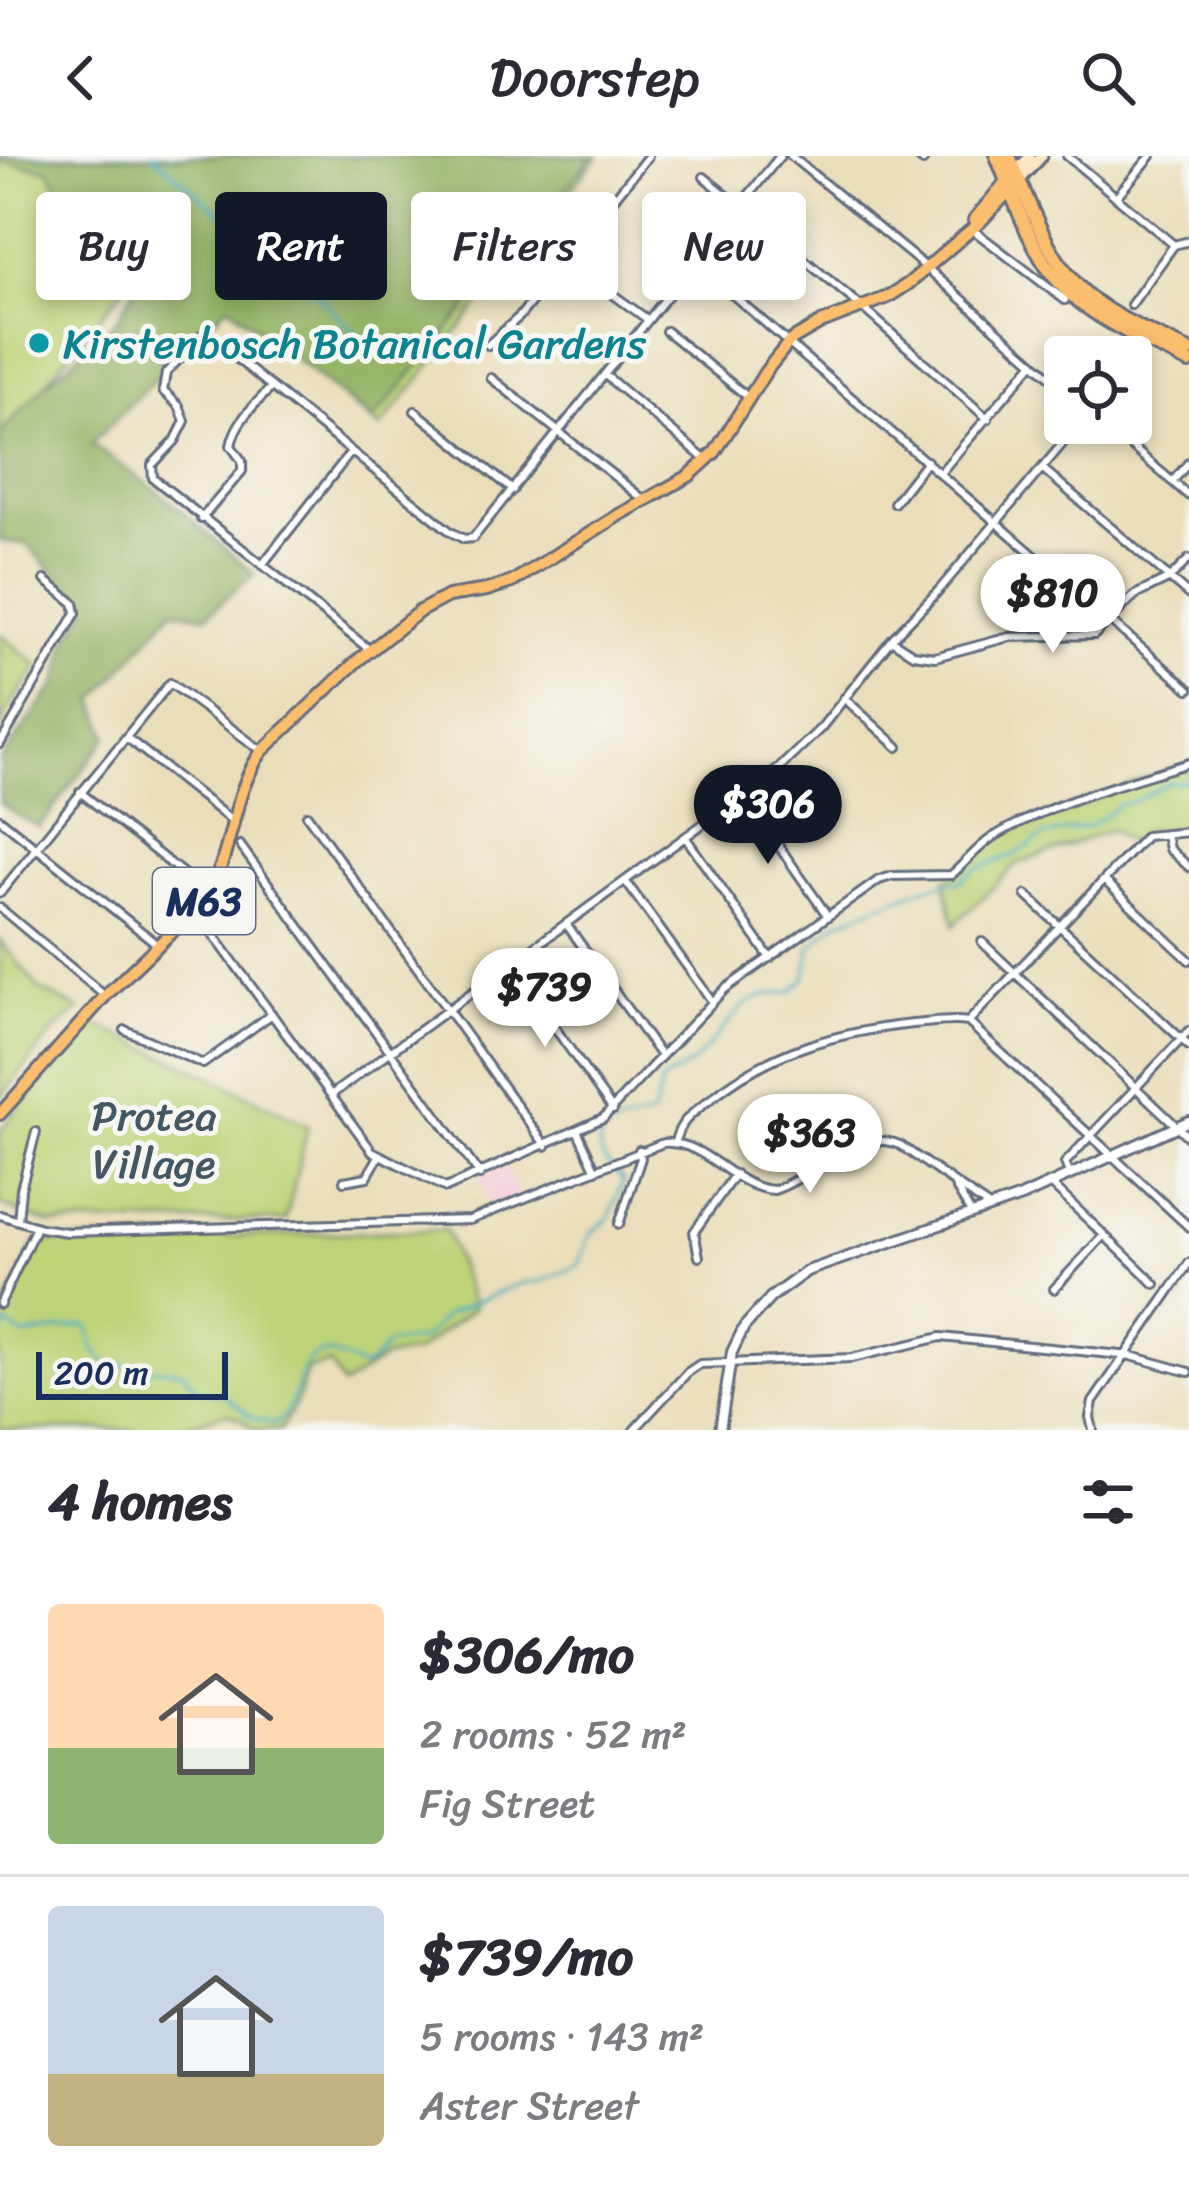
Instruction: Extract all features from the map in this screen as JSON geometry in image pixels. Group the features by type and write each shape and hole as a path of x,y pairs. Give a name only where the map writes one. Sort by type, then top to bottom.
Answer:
{"highway":[{"path":"997,156 1053,255 1076,284 1120,316 1189,351"},
{"path":"1009,156 1039,254 1068,292 1094,313 1189,362"}],"main road":[{"name":"M63","path":"0,1114 105,996 196,911 209,894 244,780 262,751 370,650 436,601 512,582 689,476 707,461 790,341 820,323 897,291 927,268 970,228 1030,156"},
{"name":"M63","path":"1013,180 1042,156"}],"street":[{"path":"488,345 520,316 648,156"},
{"path":"752,192 779,156"},
{"path":"791,156 1044,372"},
{"path":"1067,156 1174,245"},
{"path":"1116,197 1151,156"},
{"path":"704,177 724,192"},
{"path":"970,228 1065,300"},
{"path":"1131,305 1174,245 1189,241"},
{"path":"806,260 988,419"},
{"path":"618,298 648,320"},
{"path":"370,650 201,519 149,472 175,442 185,421 179,406 164,394 166,373 205,335 459,537 473,538 664,300"},
{"path":"740,300 1189,689"},
{"path":"666,331 749,398"},
{"path":"941,472 1033,363"},
{"path":"605,375 707,461"},
{"path":"491,378 645,501"},
{"path":"201,519 242,471 232,438 272,388"},
{"path":"415,411 513,490"},
{"path":"331,1094 778,770 1062,444"},
{"path":"1129,444 1189,496"},
{"path":"262,565 351,452"},
{"path":"894,503 927,461"},
{"path":"1173,481 1189,462"},
{"path":"1042,468 1189,595"},
{"path":"891,640 913,654 935,657 1009,638 1094,635 1135,595 1170,578 1189,559"},
{"path":"0,744 76,613 74,603 44,580"},
{"path":"0,893 168,683 176,683 262,751"},
{"path":"844,698 898,747"},
{"path":"126,737 232,820"},
{"path":"196,911 379,1156 443,1188 578,1132 613,1110 712,1001 886,877 951,875 980,846 1018,825 1153,772 1189,763"},
{"path":"80,792 209,894"},
{"path":"743,795 827,915"},
{"path":"308,815 547,1146"},
{"path":"0,818 160,946"},
{"path":"675,1142 685,1120 746,1072 778,1056 813,1042 876,1028 968,1022 1146,836 1189,832"},
{"path":"1166,835 1169,849 1189,867"},
{"path":"686,838 770,958"},
{"path":"240,845 480,1175"},
{"path":"1104,880 1189,960"},
{"path":"626,882 712,1001"},
{"path":"1026,895 1189,1046"},
{"path":"0,908 105,996"},
{"path":"567,925 661,1056"},
{"path":"982,942 1189,1138"},
{"path":"511,966 613,1110"},
{"path":"125,1030 203,1064 273,1014"},
{"path":"968,1022 1189,1227"},
{"path":"1070,1175 1065,1163 1189,1031"},
{"path":"720,1430 738,1337 750,1318 807,1271 1021,1197 1189,1121"},
{"path":"18,1220 36,1132"},
{"path":"578,1132 597,1168"},
{"path":"0,1215 36,1227 78,1232 470,1220 639,1150 675,1142 695,1148 763,1189 781,1188 851,1145 883,1140 900,1145 955,1186 986,1201 989,1208"},
{"path":"619,1224 641,1158 639,1150"},
{"path":"344,1181 367,1177 379,1156"},
{"path":"699,1257 694,1232 735,1174"},
{"path":"1050,1183 1155,1284"},
{"path":"955,1186 971,1214"},
{"path":"0,1304 36,1227"},
{"path":"1054,1288 1104,1235"},
{"path":"1094,1430 1093,1402 1189,1263"},
{"path":"634,1430 693,1367 852,1358 941,1337 1126,1357 1189,1372"}],"shaded area":[{"path":"505,1164 521,1201 494,1213 478,1176"}],"green space":[{"path":"0,156 598,156 569,192 411,192 411,300 483,300 380,428 222,300 387,300 387,192 215,192 215,294 191,275 191,192 36,192 36,300 114,300 0,439"},
{"path":"0,156 593,156 563,192 411,192 411,300 473,300 373,421 228,305 91,444 164,496 254,574 206,616 173,610 95,700 108,736 39,828 0,804 0,761 58,682 66,644 87,607 26,544 0,541 0,434 43,387 116,321 128,300 191,300 191,192 63,192 47,169 0,162"},
{"path":"0,634 39,666 11,704 0,729"},
{"path":"1189,765 1189,828 1144,831 1131,844 1112,830 1017,864 954,925 945,879 996,839 1040,818"},
{"path":"0,940 39,989 79,1009 52,1033 0,1098"},
{"name":"Protea Village","path":"96,1025 308,1126 286,1220 51,1224 0,1205 0,1131 50,1066"},
{"path":"446,1230 474,1308 416,1352 384,1358 343,1386 330,1364 308,1369 295,1406 280,1430 255,1430 225,1413 175,1430 0,1430 0,1318 36,1242"}],"waterway":[{"path":"154,156 221,214 273,250 372,349 376,361"},
{"path":"0,1342 6,1324 24,1336 84,1325 90,1329 93,1349 107,1364 182,1371 198,1390 226,1396 251,1417 275,1424 294,1398 311,1359 321,1354 368,1366 388,1344 423,1339 446,1315 579,1265 590,1234 609,1218 623,1181 604,1159 600,1147 606,1131 653,1115 662,1081 693,1063 745,1004 765,995 791,992 805,978 811,947 837,922 926,887 960,881 1043,836 1090,826 1121,804 1170,782 1189,781"}],"place":[{"name":"Kirstenbosch Botanical Gardens","path":"39,343"}]}
